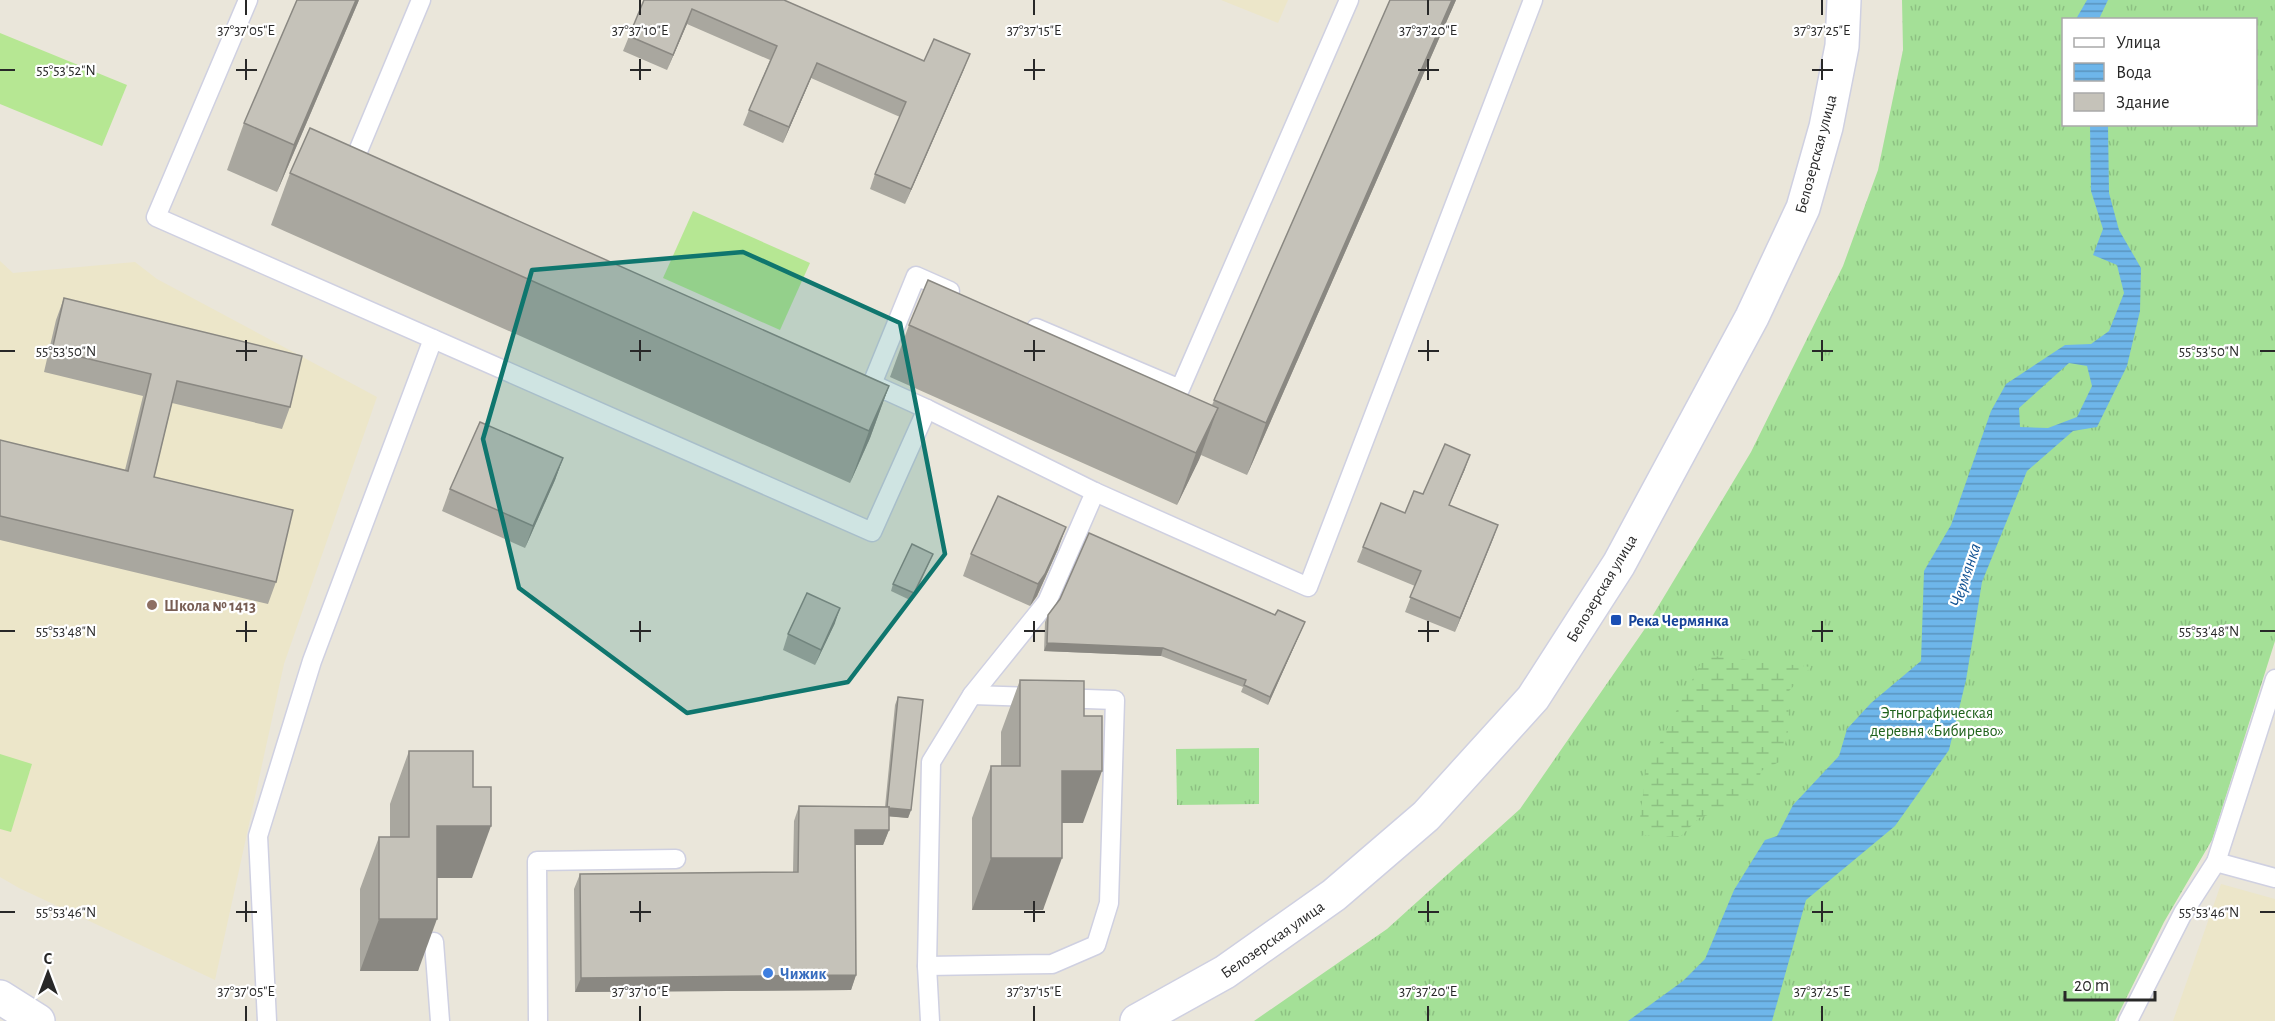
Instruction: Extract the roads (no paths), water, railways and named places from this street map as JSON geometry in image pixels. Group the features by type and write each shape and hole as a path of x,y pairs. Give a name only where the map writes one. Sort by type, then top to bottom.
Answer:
{"street":[{"name":"Белозерская улица","path":"1137,1021 1225,972 1334,896 1426,816 1533,698 1619,564 1752,317 1803,208 1826,127 1842,46 1844,0"},
{"path":"0,997 38,1021"}],"lane":[{"path":"248,0 156,217 872,532 927,409"},
{"path":"373,178 351,168 421,0"},
{"path":"1015,319 1180,389 1349,0"},
{"path":"872,384 1095,492 1308,587 1533,0"},
{"path":"853,396 864,401 916,276 971,300"},
{"path":"267,1021 258,836 312,661 433,339"},
{"path":"930,1021 927,966 931,762 972,695 1047,602 1095,492"},
{"path":"2128,1021 2183,913 2216,862 2275,679"},
{"path":"927,966 1052,964 1096,945 1109,903 1115,700 972,695"},
{"path":"538,1021 537,861 676,859"},
{"path":"2216,862 2275,879"},
{"path":"434,942 440,1021"}],"water":[{"path":"2087,0 2108,0 2099,18 2077,18"},
{"name":"Чермянка","path":"2090,126 2108,126 2109,193 2119,230 2141,268 2140,311 2127,366 2097,427 2073,431 2027,471 1982,582 1966,680 1949,750 1895,826 1806,900 1772,1021 1628,1021 1683,981 1705,959 1734,890 1765,840 1777,836 1793,805 1839,756 1847,729 1871,703 1921,661 1924,571 1951,525 1991,411 2006,384 2065,345 2091,344 2109,331 2124,293 2117,265 2093,255 2103,229 2091,191","holes":["2069,363 2087,366 2092,386 2077,417 2048,428 2020,427 2019,408"]}],"place":[{"name":"Школа № 1413","path":"152,605"},
{"name":"Река Чермянка","path":"1616,620"},
{"name":"Чижик","path":"768,973"}],"park label":[{"name":"Этнографическая деревня «Бибирево»","path":"1937,721"}]}
